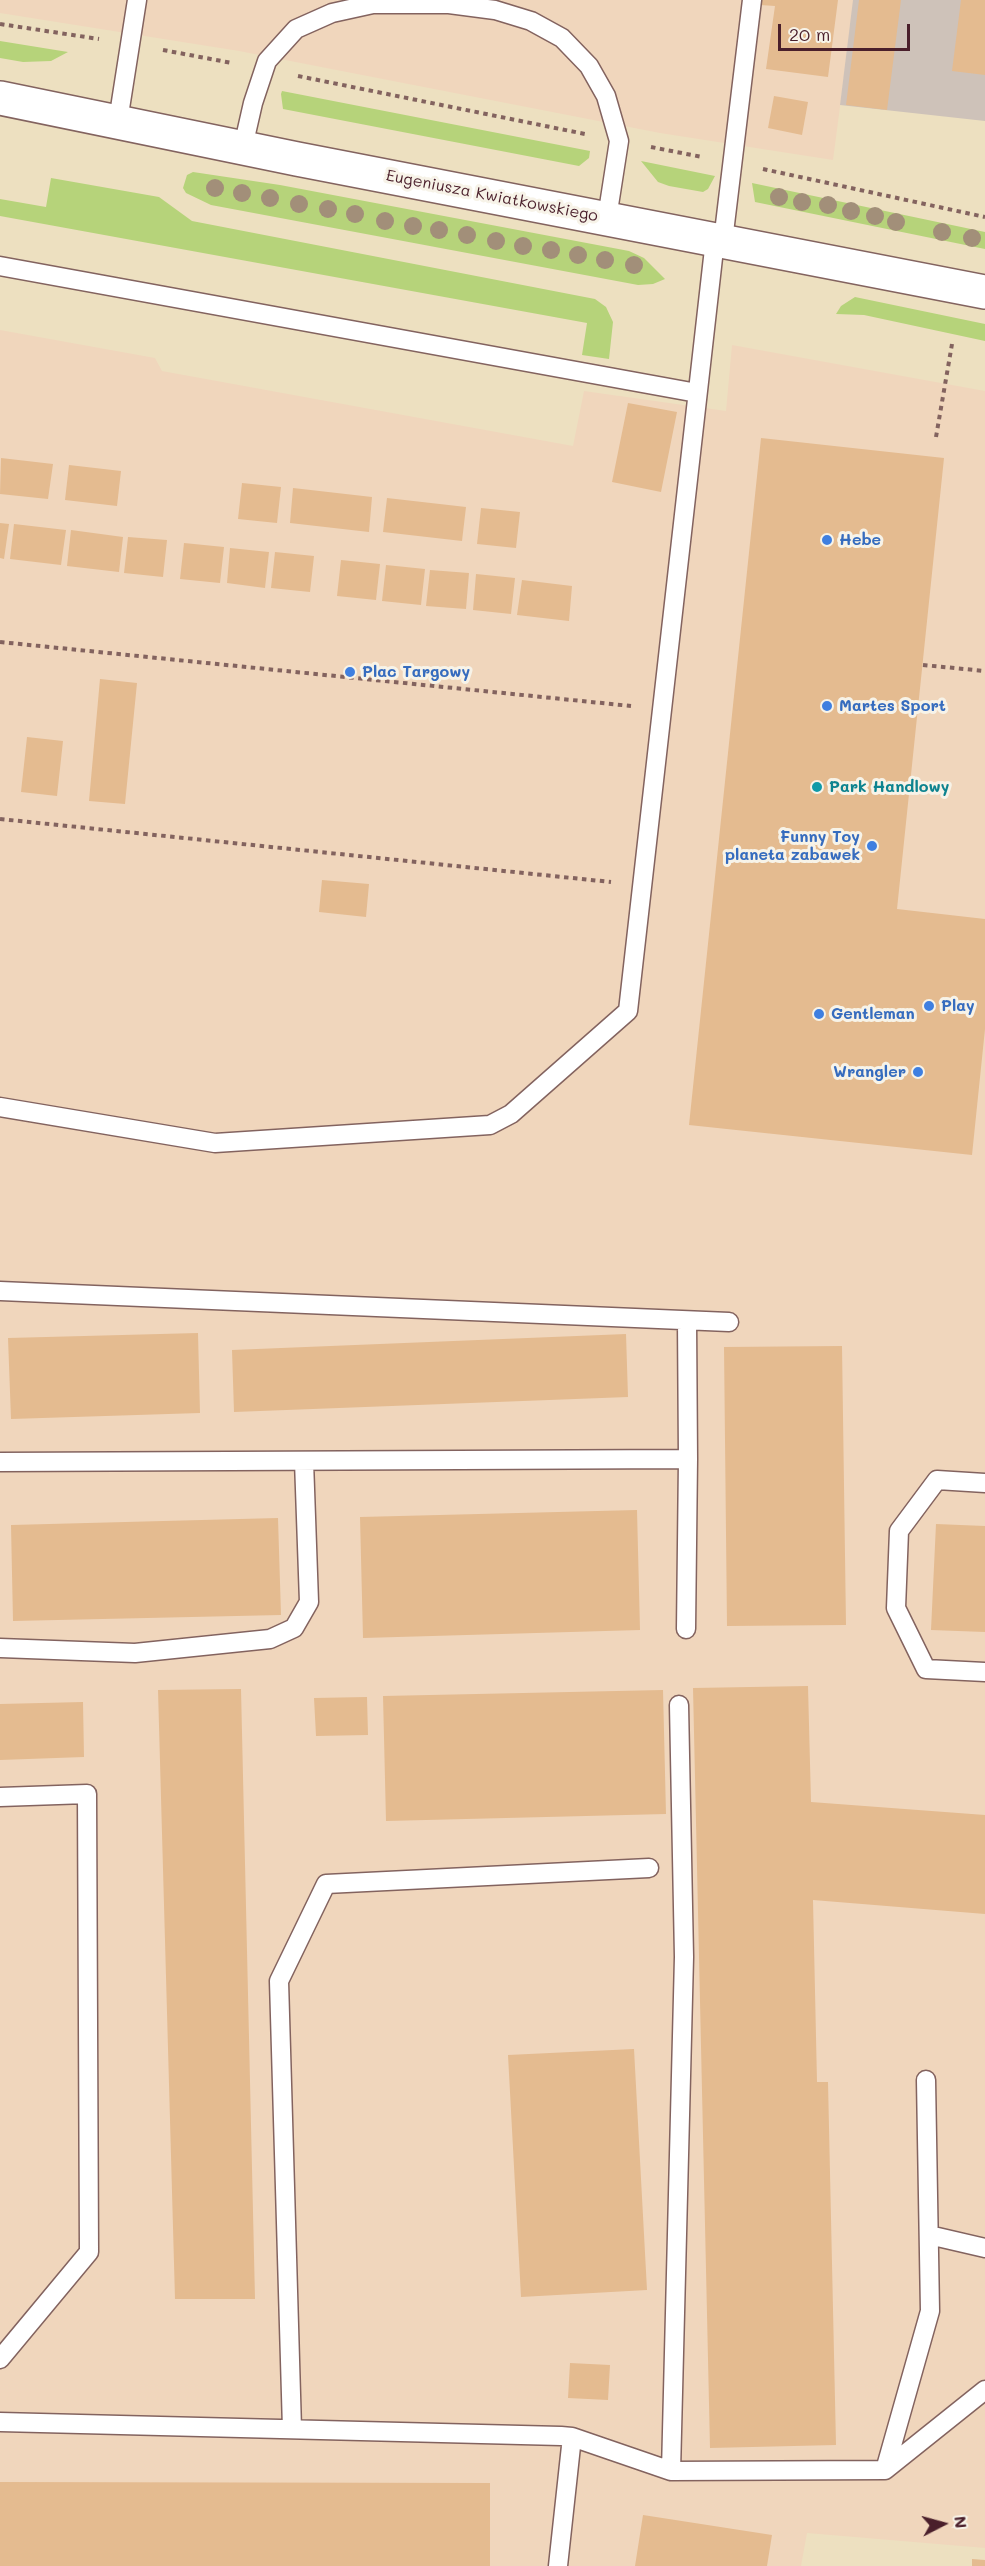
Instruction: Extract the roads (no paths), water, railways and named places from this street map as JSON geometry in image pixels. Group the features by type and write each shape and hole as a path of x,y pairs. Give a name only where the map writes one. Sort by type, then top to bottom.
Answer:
{"street":[{"name":"Eugeniusza Kwiatkowskiego","path":"0,98 985,291"}],"lane":[{"path":"118,121 137,0"},
{"path":"0,1107 216,1143 490,1125 511,1114 628,1011 697,393 732,163 752,0"},
{"path":"243,147 253,103 267,61 296,29 332,13 373,4 449,4 495,10 531,21 562,38 589,66 606,96 619,141 607,218"},
{"path":"0,266 697,393"},
{"path":"0,1291 729,1322"},
{"path":"686,1629 687,1320"},
{"path":"0,1462 688,1459"},
{"path":"0,1648 135,1653 270,1639 294,1628 309,1602 304,1461"},
{"path":"985,1483 937,1480 899,1532 896,1608 926,1669 985,1672"},
{"path":"671,2471 684,1957 679,1705"},
{"path":"0,1797 87,1794 89,2252 0,2359"},
{"path":"292,2429 279,1981 326,1884 649,1868"},
{"path":"885,2470 930,2311 926,2080"},
{"path":"929,2235 985,2248"},
{"path":"0,2422 573,2437 671,2471 885,2470 985,2390"},
{"path":"558,2566 573,2437"}],"place":[{"name":"Hebe","path":"827,540"},
{"name":"Plac Targowy","path":"350,672"},
{"name":"Martes Sport","path":"827,706"},
{"name":"Park Handlowy","path":"817,787"},
{"name":"Funny Toy planeta zabawek","path":"872,846"},
{"name":"Play","path":"929,1006"},
{"name":"Gentleman","path":"819,1014"},
{"name":"Wrangler","path":"918,1072"}]}
